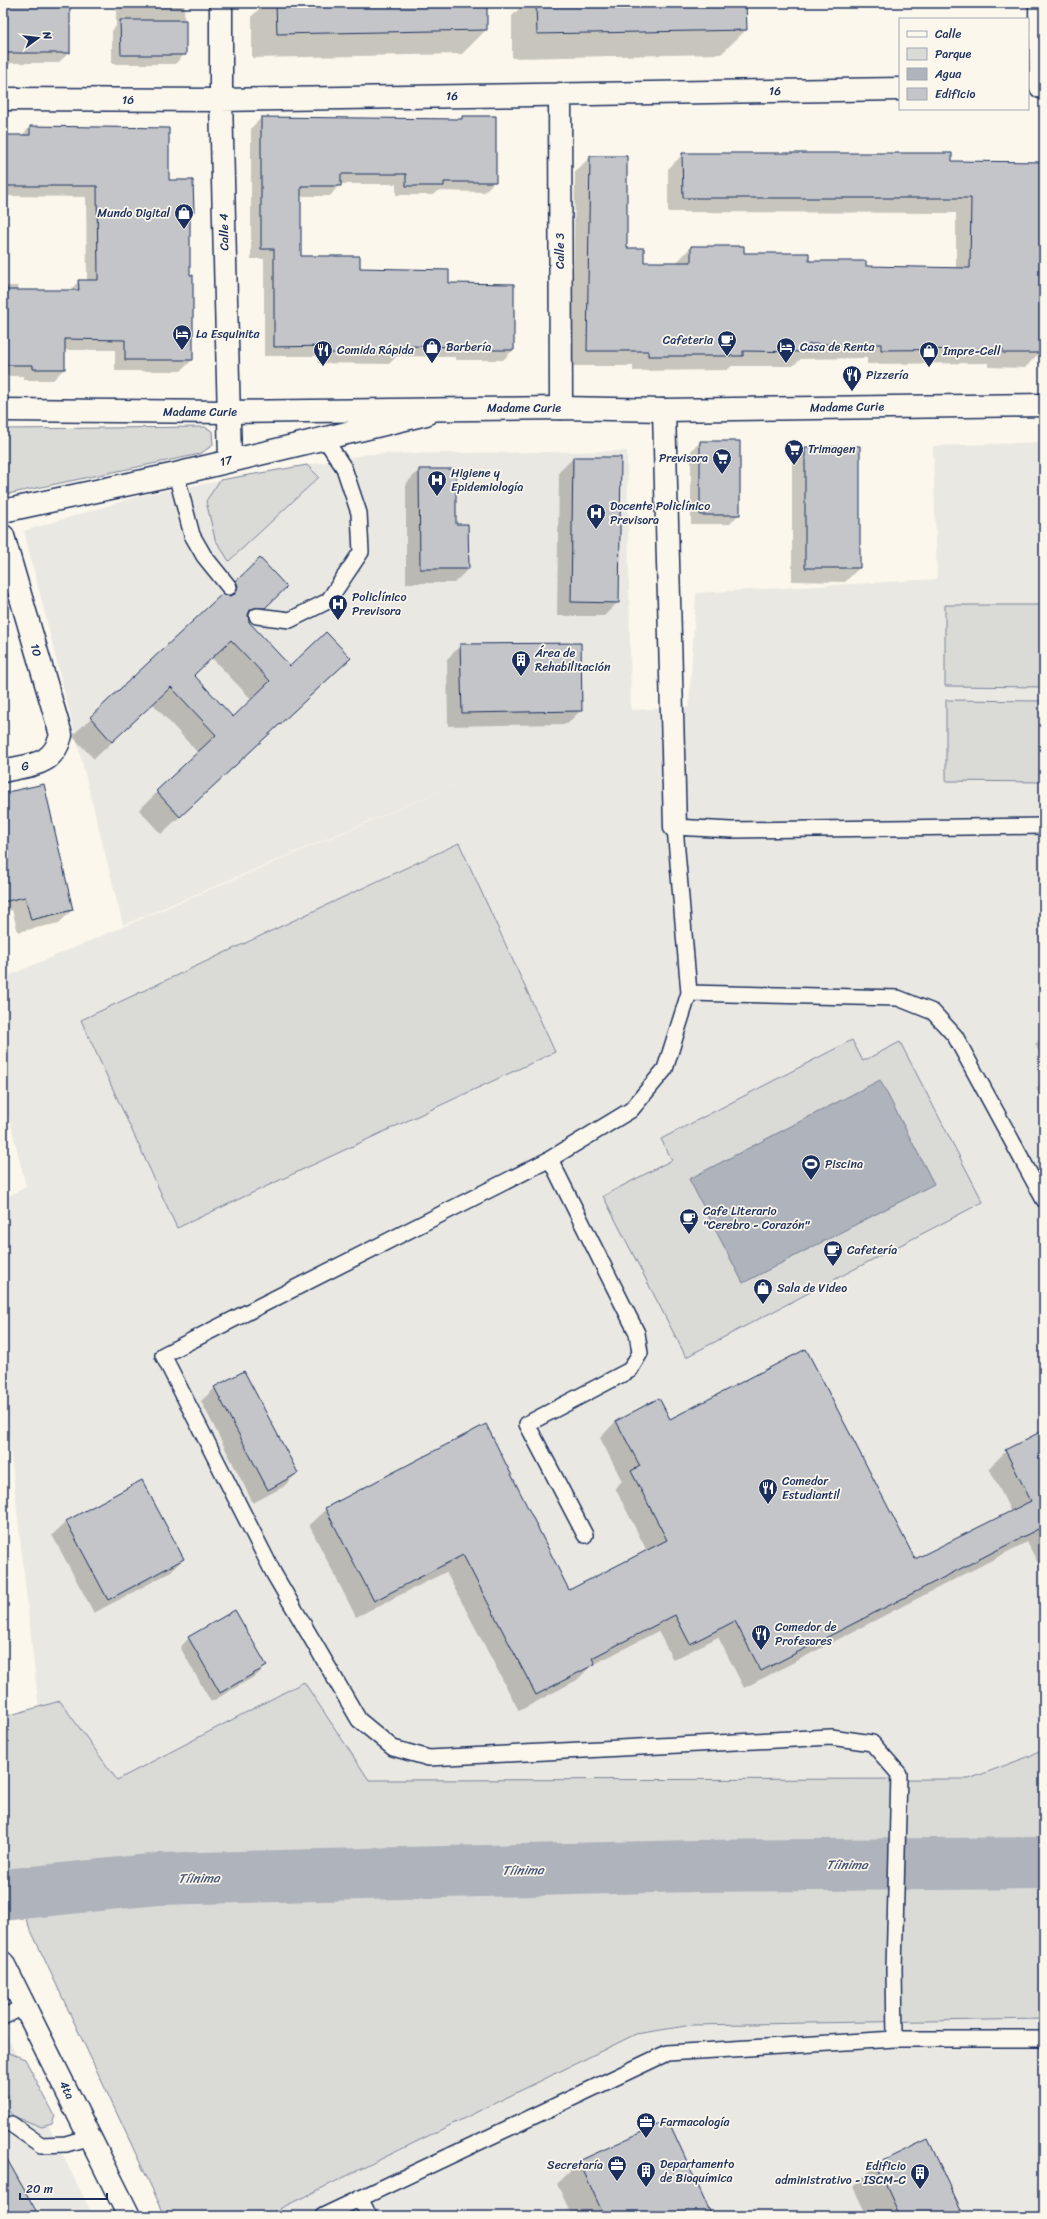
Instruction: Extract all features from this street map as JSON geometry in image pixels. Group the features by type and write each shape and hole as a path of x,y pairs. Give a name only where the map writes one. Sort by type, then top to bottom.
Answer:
{"street":[{"name":"Calle 4","path":"221,3 221,100 230,460"},
{"path":"1038,87 1040,3"},
{"name":"16","path":"3,100 221,100 899,89"},
{"name":"Calle 3","path":"560,94 561,408"},
{"name":"Madame Curie","path":"3,410 228,412 449,408 664,410 1044,405"},
{"name":"17","path":"3,511 176,474 449,408"},
{"path":"664,410 675,827"},
{"name":"10","path":"3,536 61,735 58,747 47,760"},
{"name":"G","path":"3,771 47,760"},
{"name":"4ta","path":"3,1963 130,2216"}],"lane":[{"path":"256,616 290,620 328,601 361,552 359,513 344,468 325,439"},
{"path":"176,474 192,535 204,556 229,587"},
{"path":"895,2039 894,1970 899,1774 872,1743 831,1736 428,1758 393,1748 359,1720 274,1574 163,1355 550,1159 631,1110 636,1105 665,1069 688,993 675,827 731,830 1044,826"},
{"path":"688,993 898,998 933,1012 954,1036 1044,1200"},
{"path":"550,1159 637,1333 640,1353 630,1370 527,1424 586,1535"},
{"path":"3,2017 25,2006"},
{"path":"323,2216 667,2053 895,2039 1044,2039"},
{"path":"11,2124 41,2145 66,2144 90,2137"},
{"path":"360,2198 369,2216"}],"shaded area":[{"path":"1044,442 1044,2216 165,2216 3,1871 3,1862 48,1791 3,1383 3,1199 26,1187 3,1092 3,978 469,779 123,925 24,531 143,495 369,454 627,451 631,710 689,707 696,593 937,579 933,446"},
{"path":"3,2027 59,2148 93,2216 3,2216"}],"green space":[{"path":"205,427 212,431 213,445 200,454 3,495 3,429"},
{"path":"307,465 319,477 229,561 215,539 206,501 220,480"},
{"path":"945,605 1044,605 1044,687 945,686"},
{"path":"946,700 1044,701 1044,782 946,781"},
{"path":"459,843 555,1052 177,1228 81,1020"},
{"path":"852,1040 863,1061 900,1042 983,1202 686,1357 603,1196 672,1160 661,1139"},
{"path":"304,1682 369,1780 969,1779 1030,1756 1044,1748 1044,2019 692,2025 636,2034 265,2216 165,2216 3,1871 3,1717 60,1701 117,1780"},
{"path":"9,2053 25,2059 55,2116 52,2124 42,2127 13,2116 3,2104 3,2055"}],"water":[{"name":"Piscina","path":"880,1080 934,1184 743,1283 689,1179"}],"building":[{"path":"3,3 70,3 70,53 3,53"},
{"path":"276,3 487,3 487,30 277,34"},
{"path":"536,3 746,3 747,30 537,34"},
{"path":"120,20 186,20 186,55 121,55"},
{"path":"462,116 496,116 496,182 444,182 444,186 406,186 406,174 341,174 341,186 301,186 301,256 360,256 360,268 449,270 449,283 514,284 514,350 466,350 466,347 401,346 401,354 369,354 328,353 328,346 274,347 274,249 261,249 261,117 462,119"},
{"path":"30,126 169,128 169,180 193,180 194,212 190,212 190,275 193,275 193,360 125,360 125,340 65,339 65,369 33,369 33,365 3,365 3,290 79,290 78,280 98,280 97,186 3,186 3,135 30,135"},
{"path":"682,153 952,153 952,161 1044,162 1044,193 1041,193 1041,353 1003,353 1003,349 881,350 881,344 809,344 809,352 743,351 743,356 648,356 648,351 587,351 590,156 627,156 627,248 644,248 644,262 691,262 691,246 744,246 744,253 809,253 809,261 866,261 866,266 970,268 971,198 683,198"},
{"path":"700,441 740,441 740,515 700,515"},
{"path":"860,446 860,568 805,568 805,447"},
{"name":"Docente Policlínico Previsora","path":"573,457 621,457 619,603 571,602"},
{"name":"Higiene y Epidemiología","path":"419,469 456,469 456,524 468,524 469,569 420,569"},
{"path":"260,558 287,587 265,608 254,608 250,610 248,615 249,622 290,666 326,632 351,658 180,817 156,791 216,735 171,687 112,742 90,717 223,593 230,596 235,594 238,586 236,581","holes":["231,640 270,681 233,717 194,675"]},
{"name":"Área de Rehabilitación","path":"581,643 582,711 462,713 460,644"},
{"path":"44,784 73,910 31,920 25,897 3,902 3,793"},
{"name":"Comedor Estudiantil","path":"806,1349 915,1559 1031,1501 1005,1450 1044,1430 1044,1526 761,1671 735,1621 690,1644 675,1615 592,1658 595,1664 536,1695 463,1555 374,1601 325,1508 486,1424 569,1590 667,1540 631,1471 640,1466 616,1421 659,1398 670,1419"},
{"path":"244,1371 298,1473 268,1490 214,1387"},
{"path":"142,1480 184,1559 108,1600 66,1521"},
{"path":"235,1610 267,1666 220,1693 188,1637"},
{"name":"Departamento de Bioquímica","path":"668,2120 712,2216 604,2216 579,2161"},
{"name":"Edificio administrativo - ISCM-C","path":"928,2139 964,2216 900,2216 876,2164"},
{"path":"3,2152 39,2216 3,2216"}],"waterway":[{"name":"Tíinima","path":"3,1895 158,1879 694,1866 1044,1863"}],"place":[{"name":"Mundo Digital","path":"184,230"},
{"name":"La Esquinita","path":"182,351"},
{"name":"Cafeteria","path":"727,357"},
{"name":"Barbería","path":"432,364"},
{"name":"Casa de Renta","path":"786,364"},
{"name":"Comida Rápida","path":"323,367"},
{"name":"Impre-Cell","path":"929,368"},
{"name":"Pizzería","path":"852,392"},
{"name":"Trimagen","path":"794,466"},
{"name":"Previsora","path":"722,475"},
{"name":"Higiene y Epidemiología","path":"437,497"},
{"name":"Docente Policlínico Previsora","path":"596,530"},
{"name":"Policlínico Previsora","path":"338,621"},
{"name":"Área de Rehabilitación","path":"521,677"},
{"name":"Piscina","path":"811,1181"},
{"name":"Cafe Literario \"Cerebro - Corazón\"","path":"689,1235"},
{"name":"Cafetería","path":"833,1267"},
{"name":"Sala de Video","path":"763,1305"},
{"name":"Comedor Estudiantil","path":"768,1505"},
{"name":"Comedor de Profesores","path":"761,1651"},
{"name":"Farmacología","path":"646,2139"},
{"name":"Secretaría","path":"617,2182"},
{"name":"Departamento de Bioquímica","path":"646,2188"},
{"name":"Edificio administrativo - ISCM-C","path":"920,2190"}]}
